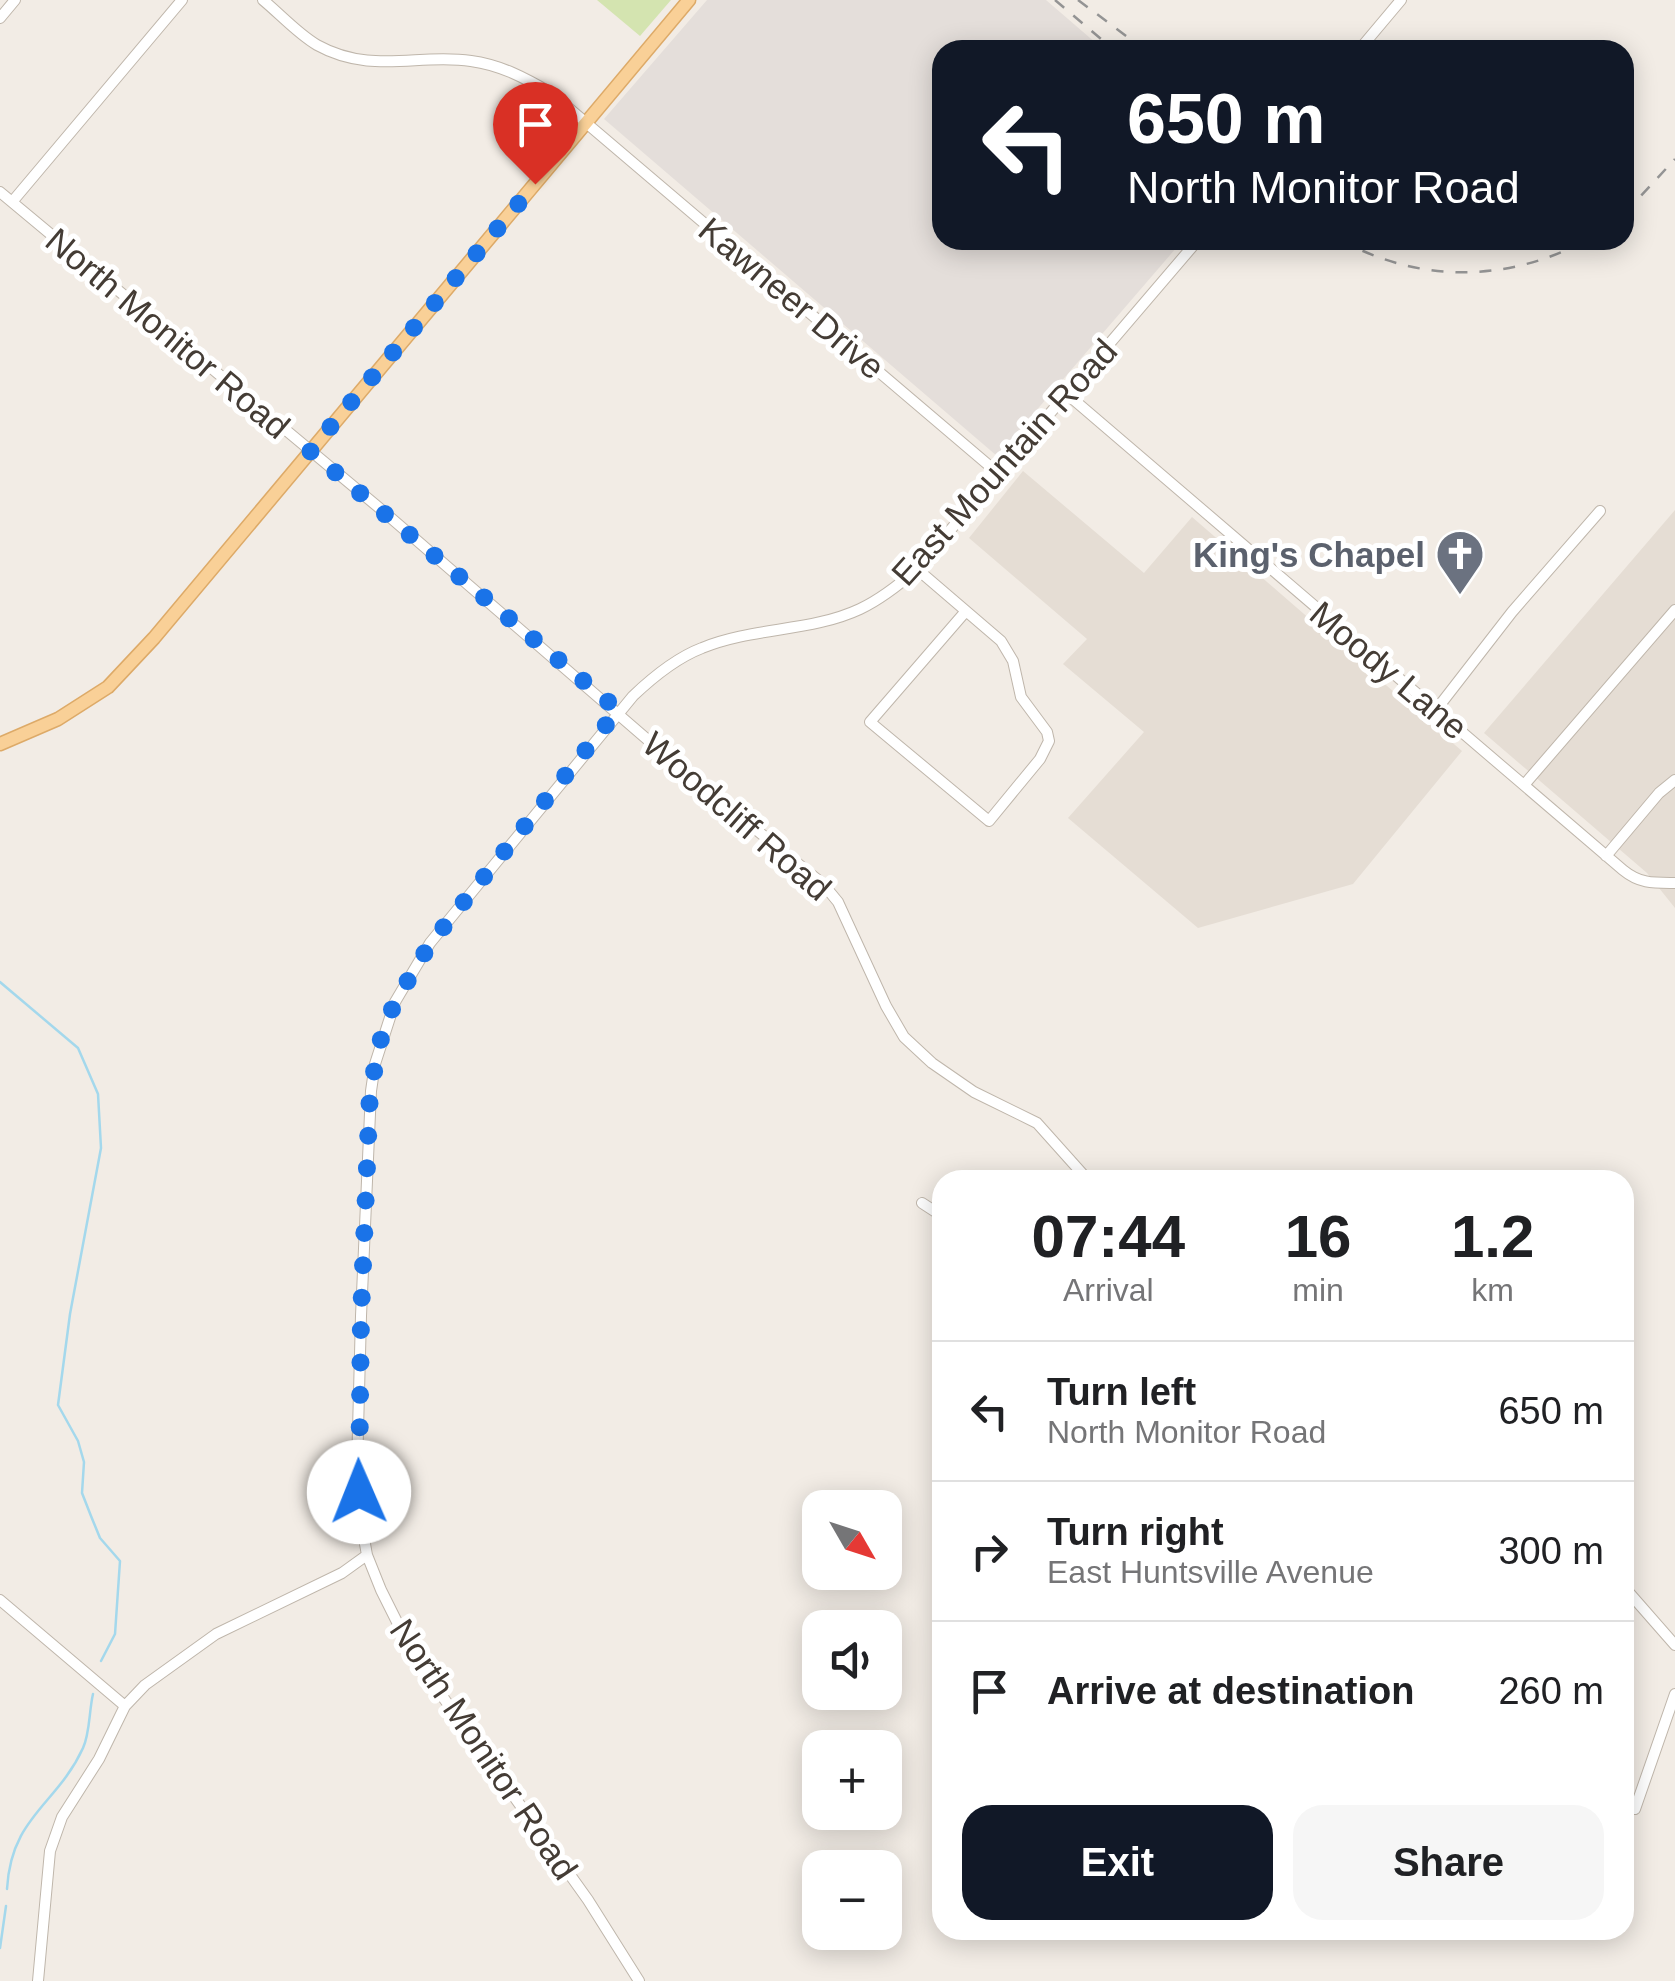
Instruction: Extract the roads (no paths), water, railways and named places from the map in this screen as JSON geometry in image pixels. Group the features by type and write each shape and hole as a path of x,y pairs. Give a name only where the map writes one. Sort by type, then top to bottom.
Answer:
{"main road":[{"path":"0,744 58,719 108,687 154,638 689,0"}],"street":[{"path":"0,18 15,0"},
{"path":"12,202 182,0"},
{"name":"Kawneer Drive","path":"262,0 316,45 349,57 388,64 469,60 514,72 550,94 999,474"},
{"path":"1366,40 1395,2"},
{"name":"North Monitor Road","path":"0,192 618,710 430,944 395,1002 382,1034 370,1091 357,1468 367,1554 396,1625 588,1900 639,1981"},
{"name":"East Mountain Road","path":"618,710 652,678 702,648 830,620 860,609 918,569 1189,250"},
{"name":"Moody Lane","path":"1067,394 1635,880 1675,883"},
{"path":"1436,710 1512,612 1600,511"},
{"path":"918,569 966,611 1009,651 1020,696 1047,732 1049,742 1040,760 990,820 870,722 966,611"},
{"path":"1524,786 1675,610"},
{"name":"Woodcliff Road","path":"618,710 678,766 824,886 838,902 891,1016 915,1048 974,1092 1037,1123 1079,1170"},
{"path":"1606,856 1659,793 1675,780"},
{"path":"922,1203 932,1210"},
{"path":"38,1981 50,1851 62,1817 99,1759 125,1706 145,1685 216,1634 342,1572 367,1554"},
{"path":"1634,1598 1675,1645"},
{"path":"0,1600 125,1706"},
{"path":"1635,1808 1675,1694"}],"waterway":[{"path":"0,982 78,1048 98,1094 101,1148 70,1314 58,1405 78,1441 84,1462 82,1493 91,1516 100,1538 120,1561 115,1634 101,1661"},
{"path":"7,1889 10,1864 26,1827 61,1784 83,1748 93,1694"},
{"path":"0,1948 6,1906"}],"railway":[{"path":"1055,0 1102,40"},
{"path":"1078,0 1132,40"},
{"path":"1634,203 1675,159"},
{"path":"1362,250 1402,264 1464,272 1527,264 1566,250"}],"place":[{"name":"King's Chapel","path":"1460,596"}]}
